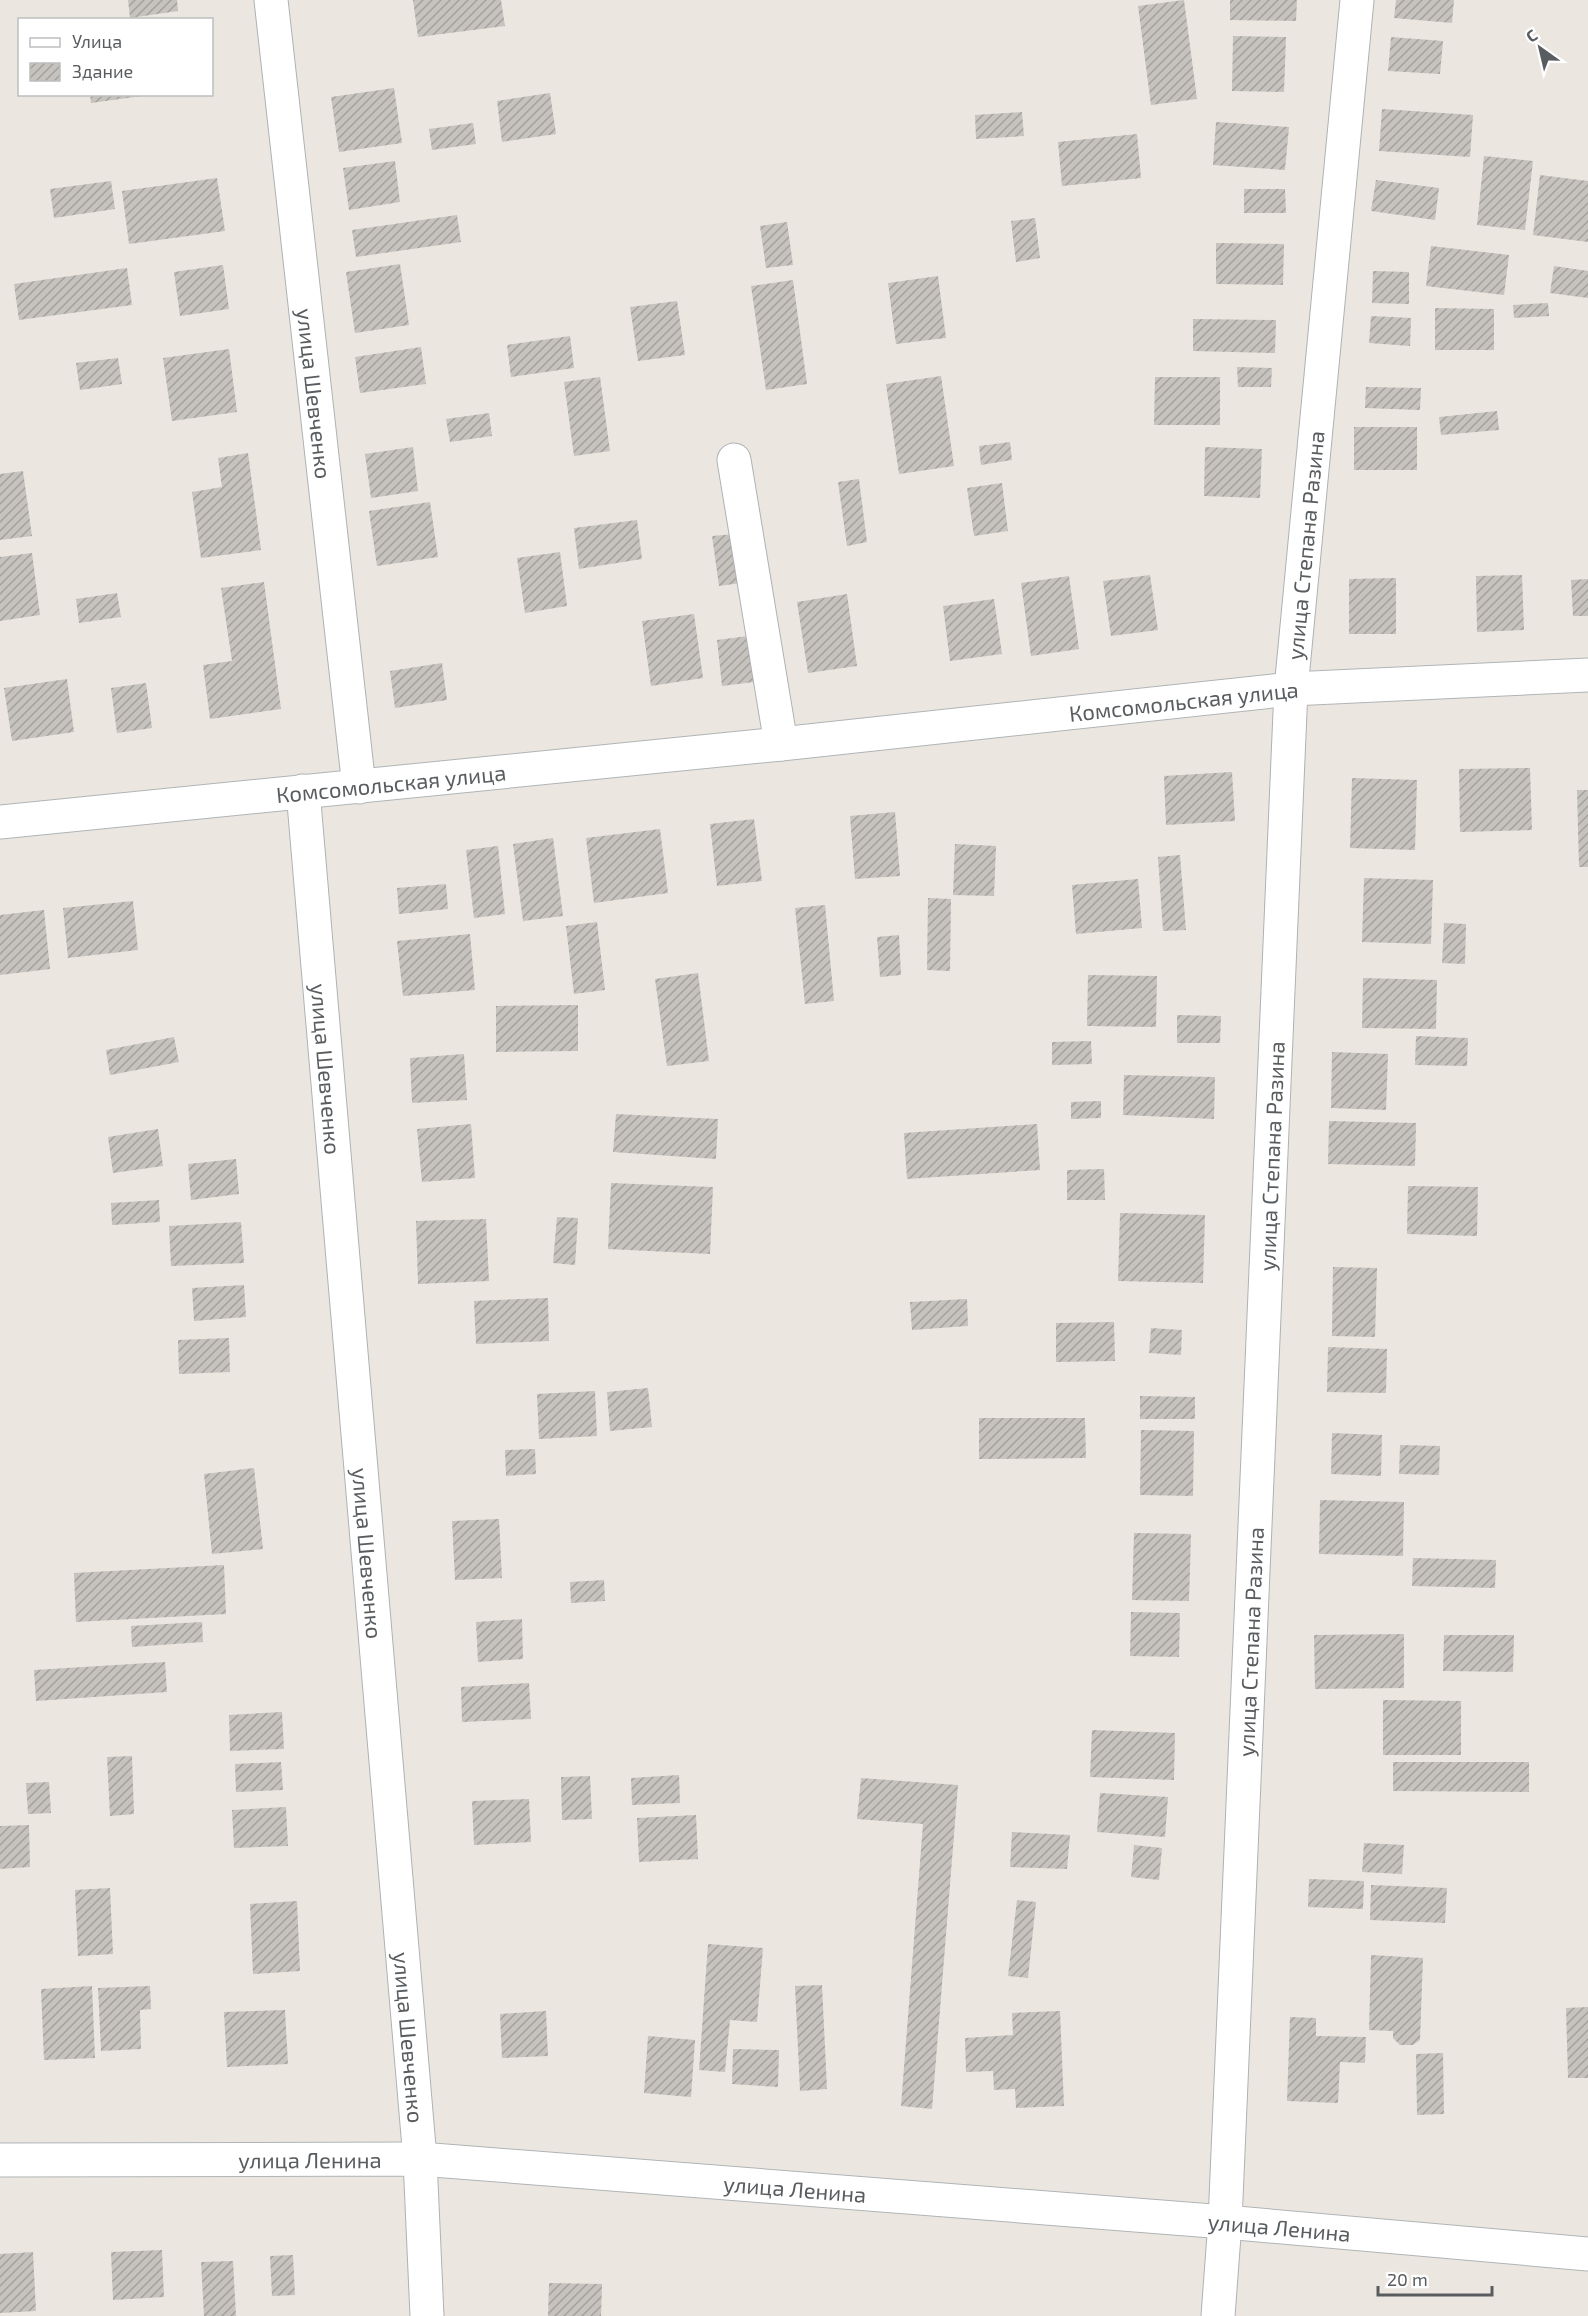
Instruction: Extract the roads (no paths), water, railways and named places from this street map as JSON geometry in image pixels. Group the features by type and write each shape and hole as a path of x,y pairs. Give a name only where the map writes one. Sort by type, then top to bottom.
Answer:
{"street":[{"name":"улица Шевченко","path":"271,0 359,787"},
{"name":"улица Степана Разина","path":"1218,2316 1225,2222 1291,689 1357,0"},
{"path":"734,460 781,744"},
{"name":"Комсомольская улица","path":"0,822 781,744 1291,689 1588,675"},
{"name":"улица Шевченко","path":"303,791 420,2159 427,2316"},
{"name":"улица Ленина","path":"0,2160 420,2159 1225,2222 1588,2254"}]}
